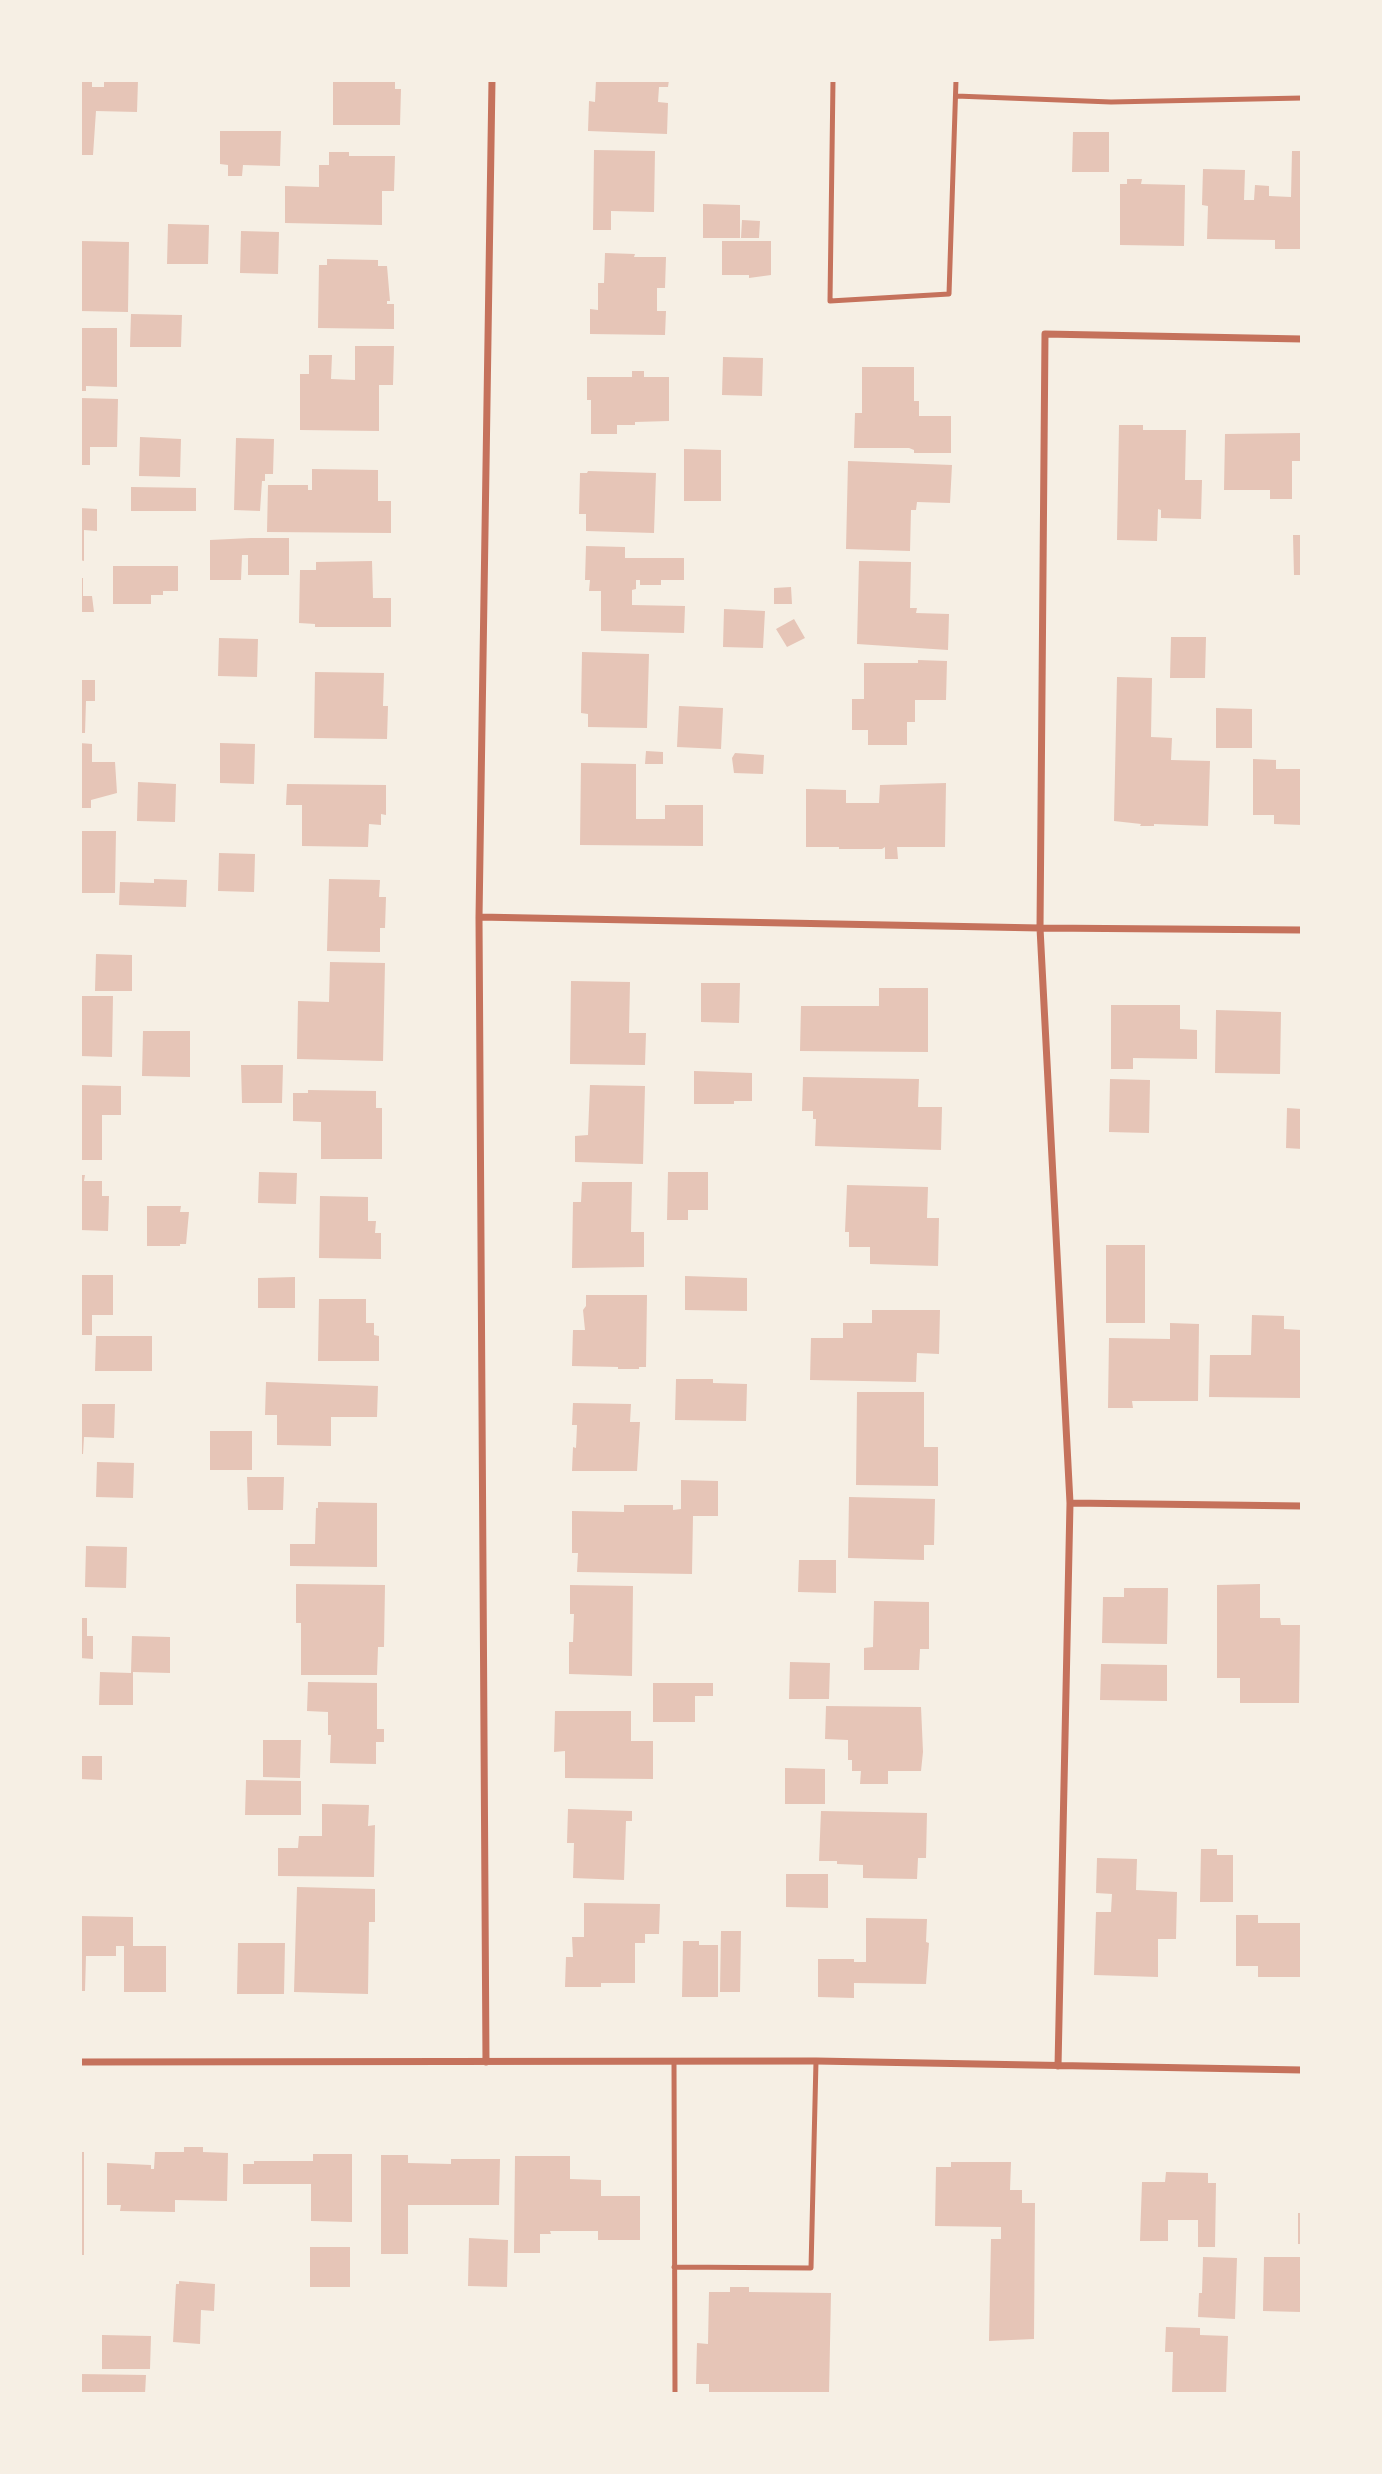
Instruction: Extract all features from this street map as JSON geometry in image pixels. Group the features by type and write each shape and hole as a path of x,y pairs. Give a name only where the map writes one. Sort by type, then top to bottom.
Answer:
{"street":[{"path":"486,2062 479,917 492,80"},
{"path":"1058,2066 1070,1503 1040,928 1045,334 1301,339"},
{"path":"479,917 1040,928 1301,930"},
{"path":"1070,1503 1301,1506"},
{"path":"80,2062 816,2061 1301,2070"}],"lane":[{"path":"833,80 830,301 949,293 956,80"},
{"path":"956,96 1111,102 1301,98"},
{"path":"674,2267 811,2268 816,2061"},
{"path":"674,2062 675,2393"}],"building":[{"path":"104,80 138,80 137,112 96,111 93,155 80,155 80,82 92,82 92,87 104,87"},
{"path":"333,80 395,80 395,89 401,89 400,125 333,125"},
{"path":"596,80 669,80 668,87 659,87 658,102 668,103 667,134 588,131 589,101 595,102"},
{"path":"220,131 281,131 280,166 243,165 242,176 228,176 228,165 220,164"},
{"path":"1073,132 1109,132 1109,172 1072,172"},
{"path":"594,150 655,151 654,212 611,211 611,230 593,230"},
{"path":"1292,151 1302,151 1302,249 1275,249 1275,240 1207,239 1208,206 1202,205 1203,169 1245,170 1244,200 1254,200 1255,185 1269,186 1269,196 1291,197"},
{"path":"329,152 349,152 349,156 395,156 394,191 382,191 382,225 285,223 285,186 319,187 319,165 329,165"},
{"path":"1127,179 1142,179 1141,184 1185,185 1184,246 1120,245 1120,184 1127,184"},
{"path":"703,204 740,205 740,238 703,238"},
{"path":"742,220 760,221 759,238 741,238"},
{"path":"168,224 209,225 208,264 167,264"},
{"path":"241,231 279,232 278,274 240,273"},
{"path":"80,241 129,242 128,312 80,311"},
{"path":"722,241 771,241 771,275 749,278 749,275 722,275"},
{"path":"605,253 666,257 665,288 657,288 657,311 666,311 665,335 590,334 590,309 598,310 598,283 604,283"},
{"path":"327,259 378,260 378,266 387,266 390,301 387,301 387,304 394,304 394,329 318,328 319,265 327,265"},
{"path":"131,314 182,315 181,347 130,347"},
{"path":"80,328 117,328 117,387 86,386 86,391 80,391"},
{"path":"355,346 394,346 393,385 379,385 379,431 300,430 300,374 309,374 309,355 332,355 331,379 355,380"},
{"path":"723,357 763,358 762,396 722,395"},
{"path":"862,367 914,367 914,401 919,401 919,416 951,416 951,453 914,453 914,450 909,448 854,448 855,413 862,413"},
{"path":"632,371 644,371 644,377 669,377 669,421 617,425 617,434 591,434 591,400 587,400 587,377 632,377"},
{"path":"80,398 118,399 117,447 90,447 90,465 80,465"},
{"path":"1119,425 1143,425 1143,430 1186,430 1185,480 1202,480 1201,519 1161,518 1161,510 1158,509 1157,541 1117,540"},
{"path":"1301,433 1300,461 1292,461 1292,499 1270,499 1270,490 1224,490 1225,434"},
{"path":"140,437 181,439 180,477 139,476"},
{"path":"236,438 274,439 273,474 265,474 265,481 262,481 260,511 234,510"},
{"path":"684,449 721,450 721,501 684,501"},
{"path":"848,461 952,465 950,503 917,502 916,510 911,510 910,551 846,549"},
{"path":"312,469 378,470 378,501 391,501 391,533 267,532 268,485 308,485 308,490 312,490"},
{"path":"580,473 656,473 654,533 586,531 586,514 579,514"},
{"path":"131,487 196,488 196,511 131,511"},
{"path":"80,508 97,509 97,531 84,530 84,561 80,560"},
{"path":"1293,535 1302,535 1302,575 1294,575"},
{"path":"289,538 289,575 248,575 248,555 242,555 241,580 210,580 210,540"},
{"path":"586,546 625,547 625,558 684,558 684,580 661,580 661,585 640,585 640,580 636,580 636,589 632,590 632,605 685,606 684,633 601,631 601,591 589,591 590,580 585,580"},
{"path":"372,561 373,598 391,598 391,627 315,627 315,624 299,623 300,570 316,570 316,562"},
{"path":"859,561 911,562 910,608 917,608 916,613 949,614 948,650 857,644"},
{"path":"113,566 178,566 178,591 163,591 163,595 151,595 151,604 113,604"},
{"path":"80,578 83,578 83,596 92,596 94,612 80,612"},
{"path":"791,587 792,604 774,604 774,588"},
{"path":"724,609 765,611 763,648 723,647"},
{"path":"794,619 805,638 787,647 776,629"},
{"path":"1171,637 1206,637 1205,678 1170,678"},
{"path":"219,638 258,639 257,677 218,676"},
{"path":"582,652 649,654 647,728 588,727 588,714 581,713"},
{"path":"918,660 947,661 946,700 915,700 915,722 907,722 907,745 868,745 868,730 852,730 852,699 864,699 864,663 918,663"},
{"path":"315,672 384,673 383,706 388,706 387,739 314,738"},
{"path":"1117,677 1152,678 1151,737 1172,738 1171,760 1210,761 1208,826 1140,826 1141,824 1114,821"},
{"path":"80,680 95,680 95,701 86,701 85,733 80,733"},
{"path":"679,706 723,708 721,749 677,747"},
{"path":"1216,708 1252,709 1252,748 1216,748"},
{"path":"80,743 92,744 92,762 115,762 117,793 91,800 91,808 80,808"},
{"path":"220,743 255,744 254,784 220,783"},
{"path":"646,751 663,752 663,764 645,764"},
{"path":"735,753 764,755 763,774 734,773 732,758"},
{"path":"1253,759 1276,760 1276,769 1302,769 1302,825 1274,824 1274,815 1253,815"},
{"path":"581,763 636,764 636,819 665,819 665,805 703,805 703,846 580,845"},
{"path":"138,782 176,784 175,822 137,821"},
{"path":"946,783 945,847 897,847 898,859 885,859 885,847 806,847 806,789 846,790 846,803 879,803 880,785"},
{"path":"287,784 386,785 386,815 381,814 381,825 369,824 368,847 302,846 302,805 286,805"},
{"path":"80,831 116,831 115,893 80,893"},
{"path":"219,853 255,854 254,892 218,891"},
{"path":"154,879 187,880 186,907 119,905 120,882 154,883"},
{"path":"329,879 380,880 379,897 386,897 385,928 380,928 380,952 327,951"},
{"path":"96,954 132,955 132,991 95,991"},
{"path":"330,962 385,963 383,1061 297,1059 298,1001 329,1002"},
{"path":"571,981 630,982 629,1033 646,1033 645,1065 570,1064"},
{"path":"701,983 740,983 739,1023 701,1022"},
{"path":"879,988 928,988 928,1052 800,1051 801,1006 879,1006"},
{"path":"80,996 113,996 112,1057 80,1056"},
{"path":"1111,1005 1180,1005 1180,1029 1197,1030 1197,1059 1133,1058 1133,1069 1111,1069"},
{"path":"1216,1010 1281,1012 1280,1074 1215,1073"},
{"path":"143,1031 190,1031 190,1077 142,1076"},
{"path":"241,1065 283,1065 282,1103 242,1103"},
{"path":"694,1071 752,1073 752,1101 694,1104"},
{"path":"803,1077 919,1079 918,1107 942,1107 941,1150 815,1146 816,1119 813,1119 813,1111 802,1111"},
{"path":"1110,1079 1150,1080 1149,1133 1109,1132"},
{"path":"80,1085 121,1086 121,1115 102,1115 102,1160 80,1160"},
{"path":"590,1085 645,1086 643,1164 575,1162 575,1136 588,1135"},
{"path":"308,1090 376,1091 376,1108 382,1108 382,1159 321,1159 321,1122 293,1121 293,1093 308,1093"},
{"path":"1287,1108 1302,1109 1302,1149 1286,1148"},
{"path":"259,1172 297,1173 296,1204 258,1203"},
{"path":"668,1172 708,1172 708,1210 688,1210 688,1220 667,1220"},
{"path":"80,1175 85,1175 84,1181 102,1181 102,1196 109,1196 108,1231 80,1230"},
{"path":"582,1182 632,1182 631,1232 644,1232 644,1267 572,1268 573,1202 581,1202"},
{"path":"847,1185 928,1187 927,1218 939,1218 938,1266 870,1264 870,1247 849,1247 849,1232 845,1232"},
{"path":"320,1196 368,1197 368,1221 376,1221 375,1233 381,1233 381,1259 319,1258"},
{"path":"147,1206 181,1206 180,1212 189,1212 186,1244 147,1246"},
{"path":"1106,1245 1145,1245 1145,1323 1106,1323"},
{"path":"80,1275 113,1275 113,1315 92,1315 92,1335 80,1335"},
{"path":"685,1276 747,1278 747,1311 685,1310"},
{"path":"295,1277 295,1308 258,1308 258,1278"},
{"path":"586,1295 647,1295 646,1367 618,1369 572,1366 573,1330 585,1330 583,1310 586,1306"},
{"path":"319,1299 366,1299 366,1323 374,1323 374,1335 379,1336 379,1361 318,1361"},
{"path":"872,1310 940,1310 939,1354 917,1353 916,1382 810,1380 811,1338 843,1338 843,1323 872,1323"},
{"path":"1252,1315 1284,1316 1284,1329 1302,1330 1302,1398 1209,1397 1210,1355 1251,1355"},
{"path":"1170,1323 1199,1324 1198,1401 1132,1401 1133,1408 1108,1408 1109,1338 1170,1339"},
{"path":"96,1336 152,1336 152,1371 95,1371"},
{"path":"676,1379 713,1379 713,1383 747,1384 746,1421 675,1420"},
{"path":"266,1382 378,1386 377,1417 331,1417 331,1446 277,1445 277,1415 265,1415"},
{"path":"857,1392 924,1392 924,1447 938,1447 938,1486 856,1485"},
{"path":"573,1403 631,1404 630,1422 640,1422 637,1471 572,1471 577,1425 572,1425"},
{"path":"80,1404 115,1404 114,1438 84,1437 83,1454 80,1454"},
{"path":"210,1431 252,1431 252,1470 210,1470"},
{"path":"97,1462 134,1463 133,1498 96,1497"},
{"path":"247,1477 284,1477 283,1510 248,1510"},
{"path":"681,1480 718,1481 718,1516 693,1516 692,1574 577,1572 578,1553 572,1553 572,1511 624,1512 624,1505 673,1505 673,1510 681,1509"},
{"path":"849,1497 935,1499 934,1545 924,1545 924,1560 848,1558"},
{"path":"318,1502 377,1503 377,1567 290,1566 290,1544 315,1544"},
{"path":"86,1546 127,1547 126,1588 85,1587"},
{"path":"799,1560 836,1560 836,1593 798,1592"},
{"path":"296,1584 385,1585 384,1647 378,1647 377,1675 301,1675 301,1623 296,1623"},
{"path":"1260,1584 1260,1618 1280,1618 1281,1625 1300,1625 1299,1703 1240,1703 1240,1678 1217,1678 1217,1585"},
{"path":"570,1585 633,1586 632,1676 569,1674 569,1642 573,1642 574,1614 570,1614"},
{"path":"1124,1588 1168,1588 1167,1644 1102,1643 1103,1597 1124,1597"},
{"path":"874,1601 929,1602 929,1649 920,1649 919,1670 864,1670 864,1648 873,1647"},
{"path":"80,1618 87,1618 87,1636 93,1636 93,1659 80,1658"},
{"path":"132,1636 170,1637 170,1673 133,1672 133,1705 99,1705 100,1672 131,1673"},
{"path":"790,1662 830,1663 829,1699 789,1699"},
{"path":"1101,1664 1167,1665 1167,1701 1100,1700"},
{"path":"308,1682 377,1683 377,1729 384,1729 384,1742 376,1742 376,1764 330,1763 328,1712 307,1711"},
{"path":"653,1683 713,1683 713,1696 695,1696 695,1722 653,1722"},
{"path":"826,1706 921,1707 921,1771 888,1771 888,1784 860,1784 861,1771 852,1771 852,1760 848,1760 848,1740 825,1739"},
{"path":"555,1711 631,1711 631,1741 653,1741 653,1779 565,1778 565,1751 554,1752"},
{"path":"263,1740 301,1740 300,1778 263,1777"},
{"path":"80,1756 102,1756 102,1780 80,1779"},
{"path":"785,1768 825,1769 825,1804 785,1804"},
{"path":"246,1780 301,1781 301,1815 245,1815"},
{"path":"322,1804 369,1805 368,1826 375,1825 374,1877 278,1876 278,1848 298,1848 299,1836 322,1836"},
{"path":"568,1809 632,1811 632,1821 626,1821 624,1880 573,1878 574,1843 567,1843"},
{"path":"821,1811 927,1813 926,1858 918,1858 917,1879 863,1878 863,1865 819,1861"},
{"path":"1201,1849 1217,1849 1217,1855 1233,1855 1233,1902 1200,1902"},
{"path":"1097,1858 1137,1859 1136,1890 1177,1892 1176,1939 1158,1939 1158,1977 1094,1975 1096,1912 1111,1912 1112,1894 1096,1893"},
{"path":"786,1874 828,1874 828,1908 786,1907"},
{"path":"297,1887 375,1889 375,1922 369,1922 368,1994 294,1992"},
{"path":"584,1903 660,1904 659,1934 645,1934 645,1943 635,1943 635,1983 565,1987 566,1957 573,1957 572,1937 584,1937"},
{"path":"1236,1915 1258,1915 1258,1923 1302,1923 1302,1977 1258,1977 1258,1966 1236,1966"},
{"path":"80,1916 133,1917 133,1946 166,1946 166,1992 124,1992 124,1946 116,1946 116,1956 86,1956 85,1991 80,1991"},
{"path":"866,1918 927,1919 926,1942 929,1943 926,1984 854,1983 854,1998 818,1997 818,1959 854,1959 854,1962 866,1962"},
{"path":"721,1931 741,1931 740,1992 720,1992"},
{"path":"683,1941 699,1941 699,1945 718,1945 718,1997 682,1997"},
{"path":"238,1943 285,1943 284,1994 237,1994"},
{"path":"184,2147 203,2147 203,2152 228,2153 227,2201 175,2200 175,2212 120,2211 121,2205 107,2205 107,2163 151,2165 151,2169 154,2169 155,2152 184,2152"},
{"path":"80,2152 84,2152 84,2255 80,2255"},
{"path":"313,2154 352,2154 352,2222 311,2221 311,2184 243,2184 243,2164 254,2164 254,2161 313,2161"},
{"path":"381,2155 408,2155 408,2163 451,2164 451,2159 500,2159 499,2205 408,2205 408,2254 381,2254"},
{"path":"515,2156 570,2156 570,2179 601,2180 601,2196 640,2196 640,2240 598,2240 598,2231 550,2231 551,2234 540,2234 540,2253 514,2253"},
{"path":"951,2162 1011,2162 1010,2190 1022,2190 1022,2203 1035,2203 1034,2339 989,2341 991,2239 1001,2239 1001,2227 935,2226 936,2167 951,2167"},
{"path":"1166,2172 1208,2173 1208,2183 1216,2183 1215,2247 1198,2247 1198,2220 1168,2220 1168,2241 1140,2241 1142,2182 1165,2182"},
{"path":"1298,2213 1302,2213 1302,2244 1298,2244"},
{"path":"469,2238 508,2240 507,2287 468,2286"},
{"path":"310,2247 350,2247 350,2287 310,2287"},
{"path":"1203,2257 1237,2258 1235,2319 1198,2317"},
{"path":"1264,2257 1302,2257 1301,2312 1263,2311"},
{"path":"179,2281 215,2284 214,2311 201,2310 200,2344 173,2342 176,2284 179,2284"},
{"path":"730,2287 749,2287 749,2292 831,2293 829,2394 709,2394 709,2384 696,2384 697,2343 708,2344 709,2292 730,2292"},
{"path":"1166,2327 1200,2328 1200,2335 1228,2336 1226,2394 1172,2394 1173,2352 1165,2352"},
{"path":"102,2335 151,2336 150,2369 102,2369"},
{"path":"80,2374 146,2375 145,2394 80,2394"}]}
